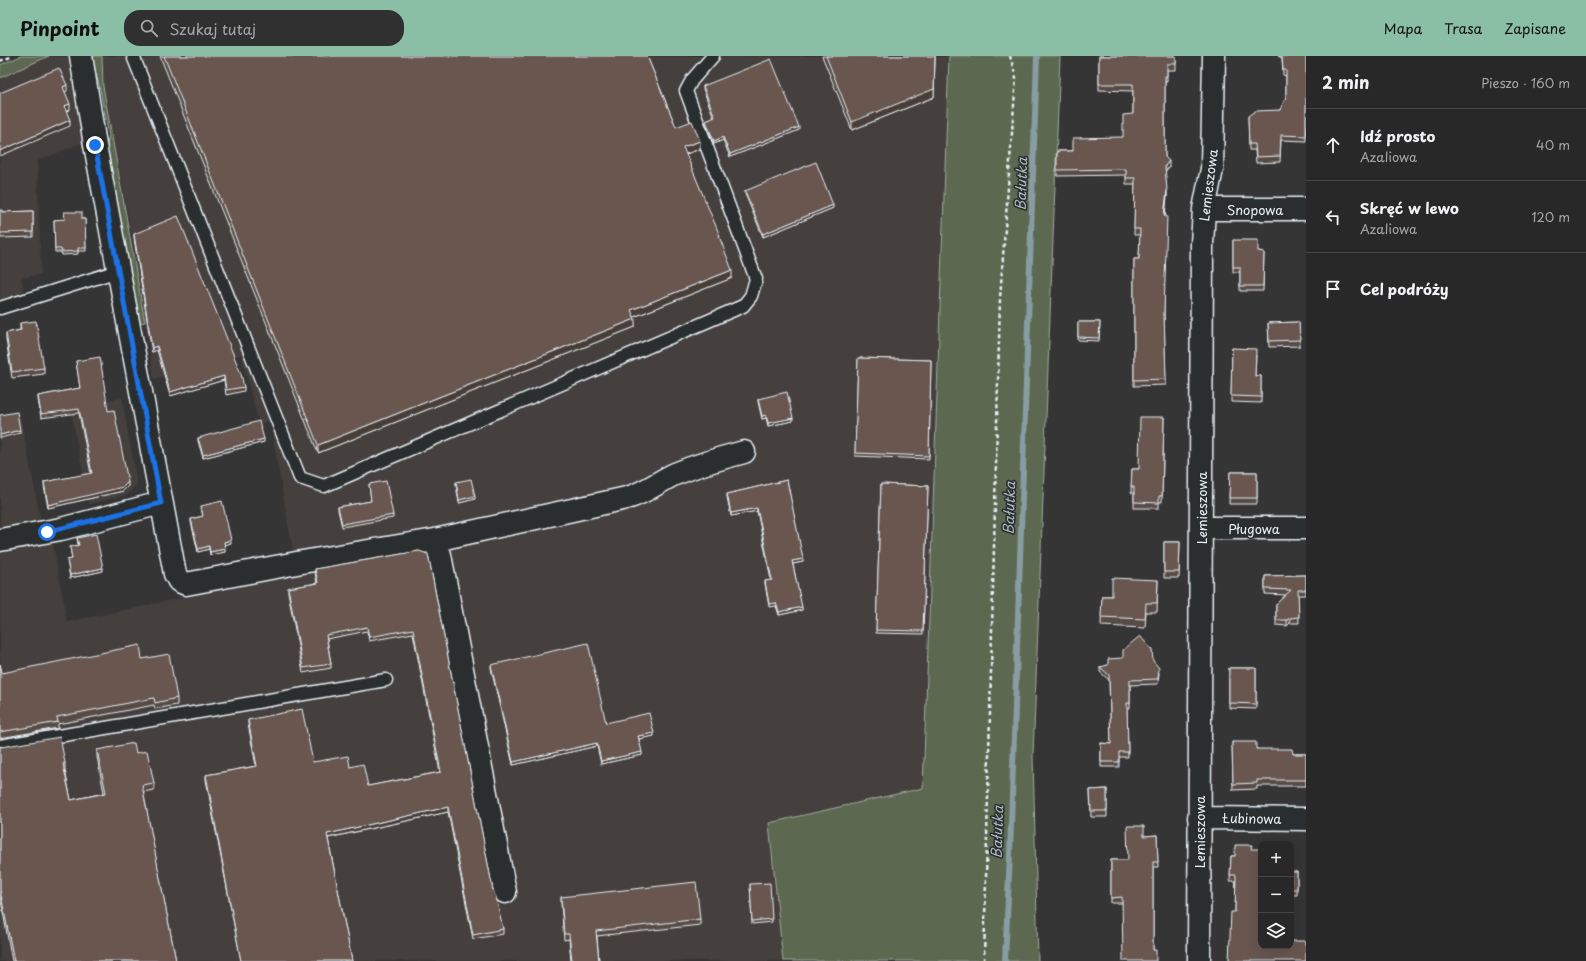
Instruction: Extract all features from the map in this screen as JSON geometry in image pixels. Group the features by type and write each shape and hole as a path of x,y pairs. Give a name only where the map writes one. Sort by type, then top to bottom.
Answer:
{"street":[{"path":"81,56 95,145 161,503 175,574 180,581 186,584 302,562 435,540 627,498 639,495 674,475 714,460 744,452"},
{"name":"Lemieszowa","path":"1199,961 1202,244 1204,209 1212,169 1214,56"},
{"name":"Snopowa","path":"1204,209 1306,210"},
{"path":"0,540 60,529 161,503"},
{"name":"Pługowa","path":"1201,528 1306,528"},
{"path":"435,540 440,555 505,892"},
{"name":"Łubinowa","path":"1199,818 1306,819"}],"lane":[{"path":"133,56 300,478 324,486 743,306 751,296 756,278 686,91 692,80 713,56"},
{"path":"0,308 118,271"},
{"path":"0,746 386,680"}],"path":[{"path":"0,61 13,56"},
{"path":"984,961 1000,298 1016,77 1010,56"}],"shaded area":[{"path":"49,56 68,56 84,142 37,161 41,274 21,278 24,295 0,301 0,78"},
{"path":"102,56 949,56 923,788 769,823 783,961 0,961 0,548 52,538 67,622 297,574 270,421 259,424 241,355 154,379 130,226 103,86"},
{"path":"122,398 137,484 127,495 89,504 70,406"},
{"path":"20,414 41,522 0,530 0,417"}],"green space":[{"path":"21,56 49,56 0,78 0,65"},
{"path":"85,56 102,56 103,86 145,322 136,324 104,156 109,136 99,84 94,68"},
{"path":"949,56 1060,56 1033,756 1038,961 783,961 769,823 923,788"}],"building":[{"path":"164,56 647,56 676,127 692,121 700,141 683,147 720,236 732,270 631,310 635,319 318,445"},
{"path":"826,56 935,56 934,89 852,122"},
{"path":"1099,56 1176,56 1176,64 1167,64 1167,76 1165,76 1165,157 1169,161 1165,166 1167,190 1164,216 1167,216 1164,313 1166,379 1134,380 1134,259 1139,259 1140,229 1134,229 1135,178 1126,178 1126,169 1057,170 1057,151 1073,151 1073,138 1123,137 1123,115 1133,114 1133,84 1099,84"},
{"path":"1282,56 1306,56 1306,136 1281,135 1280,156 1256,157 1255,144 1249,144 1248,116 1255,111 1280,110 1286,97 1286,70 1283,70"},
{"path":"771,59 799,127 730,154 723,137 714,141 706,121 715,117 703,86"},
{"path":"59,68 67,85 63,87 70,104 64,106 70,120 0,151 0,93"},
{"path":"816,162 833,205 763,234 745,191"},
{"path":"0,210 2,210 2,212 33,211 33,232 0,233"},
{"path":"64,212 82,212 82,219 85,219 86,248 78,248 78,251 62,252 61,249 55,249 54,220 65,219"},
{"path":"178,216 241,374 244,387 226,390 224,376 170,392 157,346 152,348 134,234"},
{"path":"1233,240 1258,240 1258,251 1264,252 1263,286 1240,286 1240,267 1233,267"},
{"path":"36,321 44,368 12,372 6,333 21,330 20,323"},
{"path":"1078,322 1100,322 1099,338 1078,337"},
{"path":"1299,322 1300,340 1269,341 1268,323"},
{"path":"1232,348 1256,349 1255,376 1261,376 1261,397 1231,396"},
{"path":"100,357 108,411 114,410 128,482 123,487 48,505 44,482 92,473 79,409 41,414 38,396 80,388 76,361"},
{"path":"858,358 931,360 929,456 855,453"},
{"path":"787,392 793,418 768,423 766,415 762,416 758,399"},
{"path":"17,412 20,430 0,435 0,415"},
{"path":"1140,417 1164,417 1162,496 1159,496 1159,503 1134,502 1134,487 1131,487 1132,469 1139,469"},
{"path":"259,421 264,439 203,455 198,438"},
{"path":"1230,472 1257,472 1257,498 1229,498"},
{"path":"471,479 475,496 459,500 456,482"},
{"path":"787,480 803,559 792,561 802,607 779,612 776,603 769,604 765,581 772,580 757,508 731,513 727,494"},
{"path":"386,481 393,515 342,524 338,507 371,501 369,484"},
{"path":"881,484 928,486 923,631 876,630"},
{"path":"222,501 231,540 224,542 225,549 210,552 209,546 198,549 191,519 203,516 201,506"},
{"path":"96,534 103,568 70,575 67,560 72,559 70,547 79,545 77,538"},
{"path":"1164,542 1180,542 1179,572 1164,572"},
{"path":"419,551 428,554 493,890 503,929 473,935 448,807 327,834 352,961 241,961 206,775 257,766 248,720 302,709 313,762 348,756 350,767 363,764 368,786 441,772 413,629 369,637 367,627 326,635 331,664 303,668 288,588 318,583 315,569"},
{"path":"1306,575 1306,590 1298,590 1299,617 1290,618 1287,620 1276,620 1276,604 1291,590 1265,589 1265,576"},
{"path":"1112,578 1158,580 1157,603 1146,603 1145,619 1101,617 1102,596 1112,596"},
{"path":"1140,636 1152,650 1153,661 1159,668 1158,679 1130,680 1130,703 1127,703 1128,752 1119,752 1119,762 1101,762 1101,743 1111,744 1109,675 1100,667 1108,665 1108,659 1123,658 1123,650"},
{"path":"588,643 606,723 649,713 654,733 638,736 642,752 601,761 597,743 513,762 491,665"},
{"path":"140,645 142,659 169,654 177,698 155,703 154,698 57,717 58,722 0,732 0,664 2,673"},
{"path":"1229,668 1256,668 1256,704 1229,703"},
{"path":"60,737 65,763 63,764 71,800 106,793 97,750 134,743 136,753 147,751 154,783 142,785 176,961 14,961 0,890 0,746"},
{"path":"1232,742 1256,742 1256,749 1292,749 1293,754 1306,754 1306,780 1257,780 1257,783 1233,784"},
{"path":"1107,789 1107,811 1091,811 1090,790"},
{"path":"1127,826 1144,826 1144,836 1157,835 1158,862 1153,862 1153,950 1156,950 1156,961 1123,961 1122,897 1111,898 1111,860 1128,860"},
{"path":"1235,845 1252,845 1251,849 1258,849 1258,949 1294,949 1294,941 1306,941 1306,961 1229,961 1231,912 1235,912 1236,875 1230,875 1231,856 1235,856"},
{"path":"1294,872 1297,872 1297,889 1294,889"},
{"path":"696,882 700,919 596,931 599,961 572,961 569,934 564,934 561,897"},
{"path":"770,883 772,919 752,921 750,884"}],"waterway":[{"name":"Bałutka","path":"1005,961 1010,854 1037,56"}],"route":[{"path":"47,532 161,503 95,145"}]}
